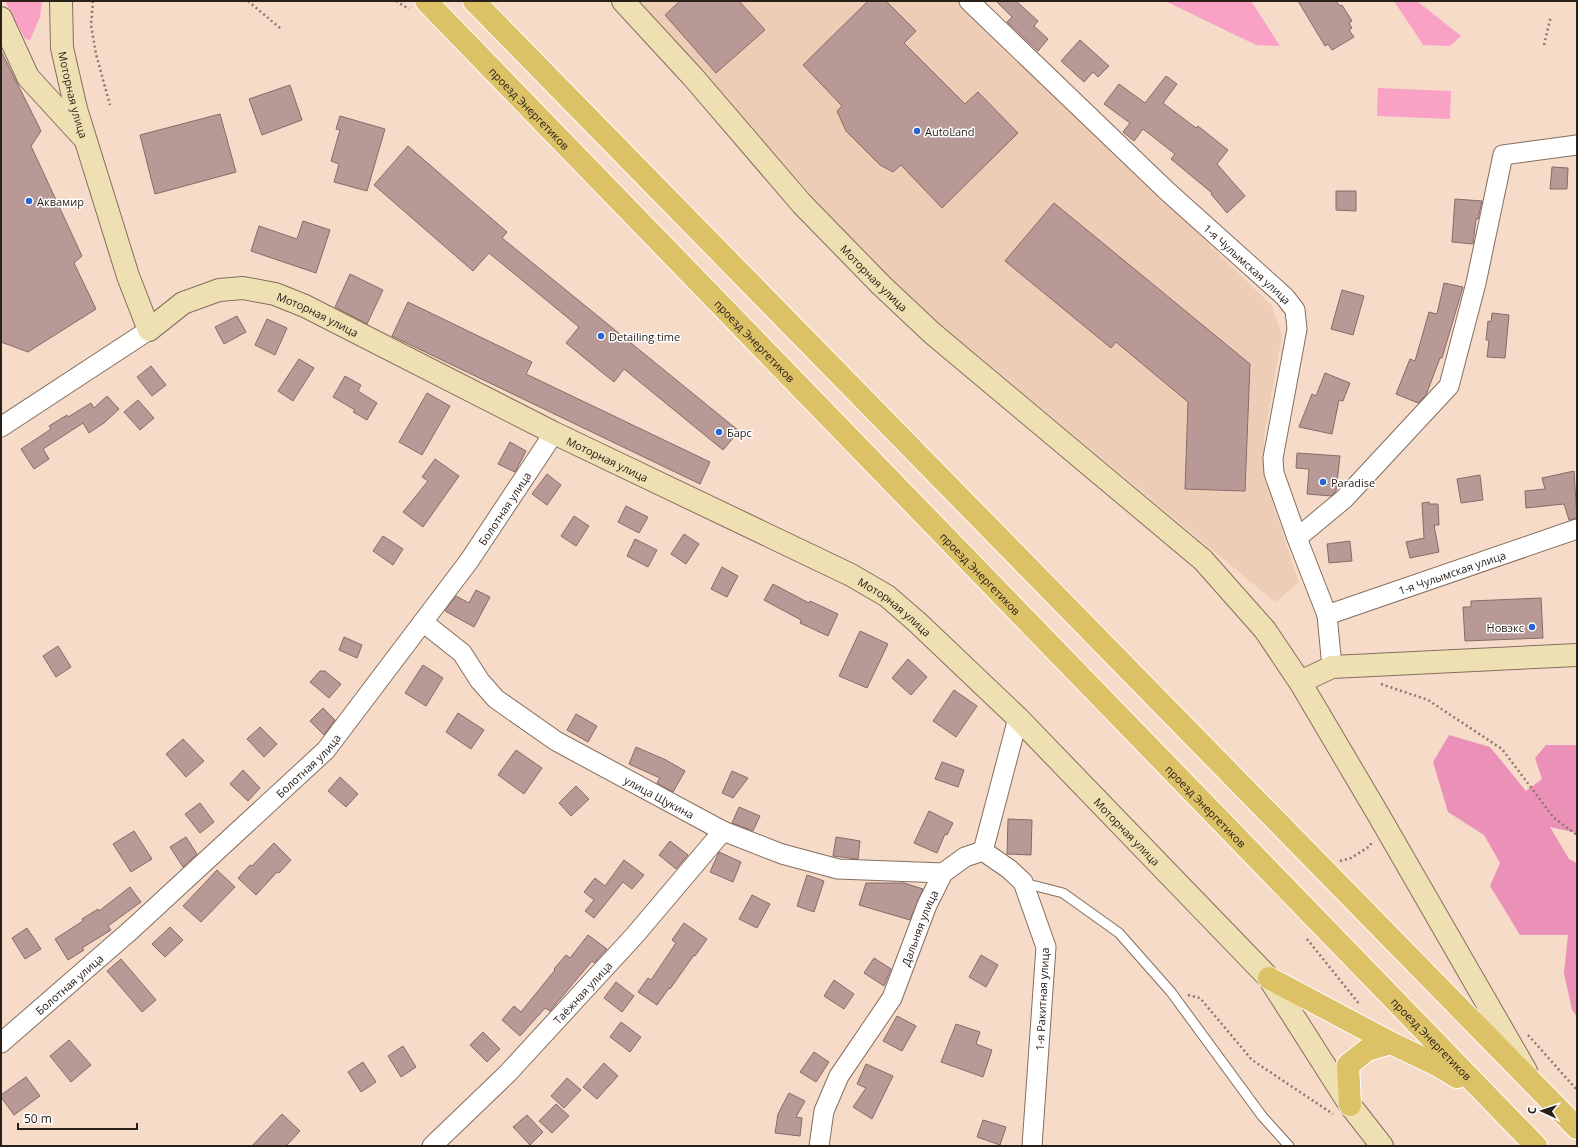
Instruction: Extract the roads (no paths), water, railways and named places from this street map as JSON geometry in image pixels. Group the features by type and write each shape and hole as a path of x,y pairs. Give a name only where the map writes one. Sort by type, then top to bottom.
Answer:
{"main road":[{"name":"проезд Энергетиков","path":"426,1 1536,1146"},
{"path":"474,1 1577,1128"},
{"path":"1269,978 1391,1043 1437,1065 1487,1096 1518,1146"},
{"path":"1342,1110 1348,1065 1367,1050 1391,1043"},
{"path":"1554,1105 1577,1112"}],"street":[{"name":"Моторная улица","path":"61,1 62,48 76,109 128,276 149,330 183,303 219,290 243,288 275,294 305,306 554,433 851,575 887,596 917,622 1018,718 1269,978 1342,1110 1382,1146"},
{"name":"Моторная улица","path":"623,1 693,77 802,204 881,285 932,333 1203,560 1265,630 1300,682 1378,814 1533,1084"},
{"name":"1-я Чулымская улица","path":"969,1 1167,191 1285,297 1295,310 1297,330 1273,458 1274,473 1297,538 1327,614 1332,667"},
{"path":"1,18 28,77 86,140"},
{"path":"1297,538 1344,499 1449,386 1476,283 1503,155 1577,145"},
{"path":"1,428 149,330"},
{"name":"Болотная улица","path":"1,1043 131,930 326,750 469,561 554,433"},
{"name":"1-я Чулымская улица","path":"1327,614 1577,529"},
{"name":"улица Щукина","path":"423,622 462,653 480,681 496,698 556,740 723,831 782,854 838,868 943,873"},
{"path":"1300,682 1332,667 1577,655"},
{"path":"983,850 1018,718"},
{"name":"Таёжная улица","path":"432,1146 508,1073 635,936 723,831"},
{"name":"Дальняя улица","path":"820,1146 824,1111 839,1076 892,998 927,905 943,873 966,857 983,850"},
{"name":"1-я Ракитная улица","path":"983,850 1009,869 1022,882 1046,947 1032,1146"}],"lane":[{"path":"1022,882 1063,892 1119,933 1171,992 1262,1116 1289,1146"}],"place":[{"name":"AutoLand","path":"917,131"},
{"name":"Аквамир","path":"29,201"},
{"name":"Detailing time","path":"601,336"},
{"name":"Барс","path":"719,432"},
{"name":"Paradise","path":"1323,482"},
{"name":"Новэкс","path":"1532,627"}]}
